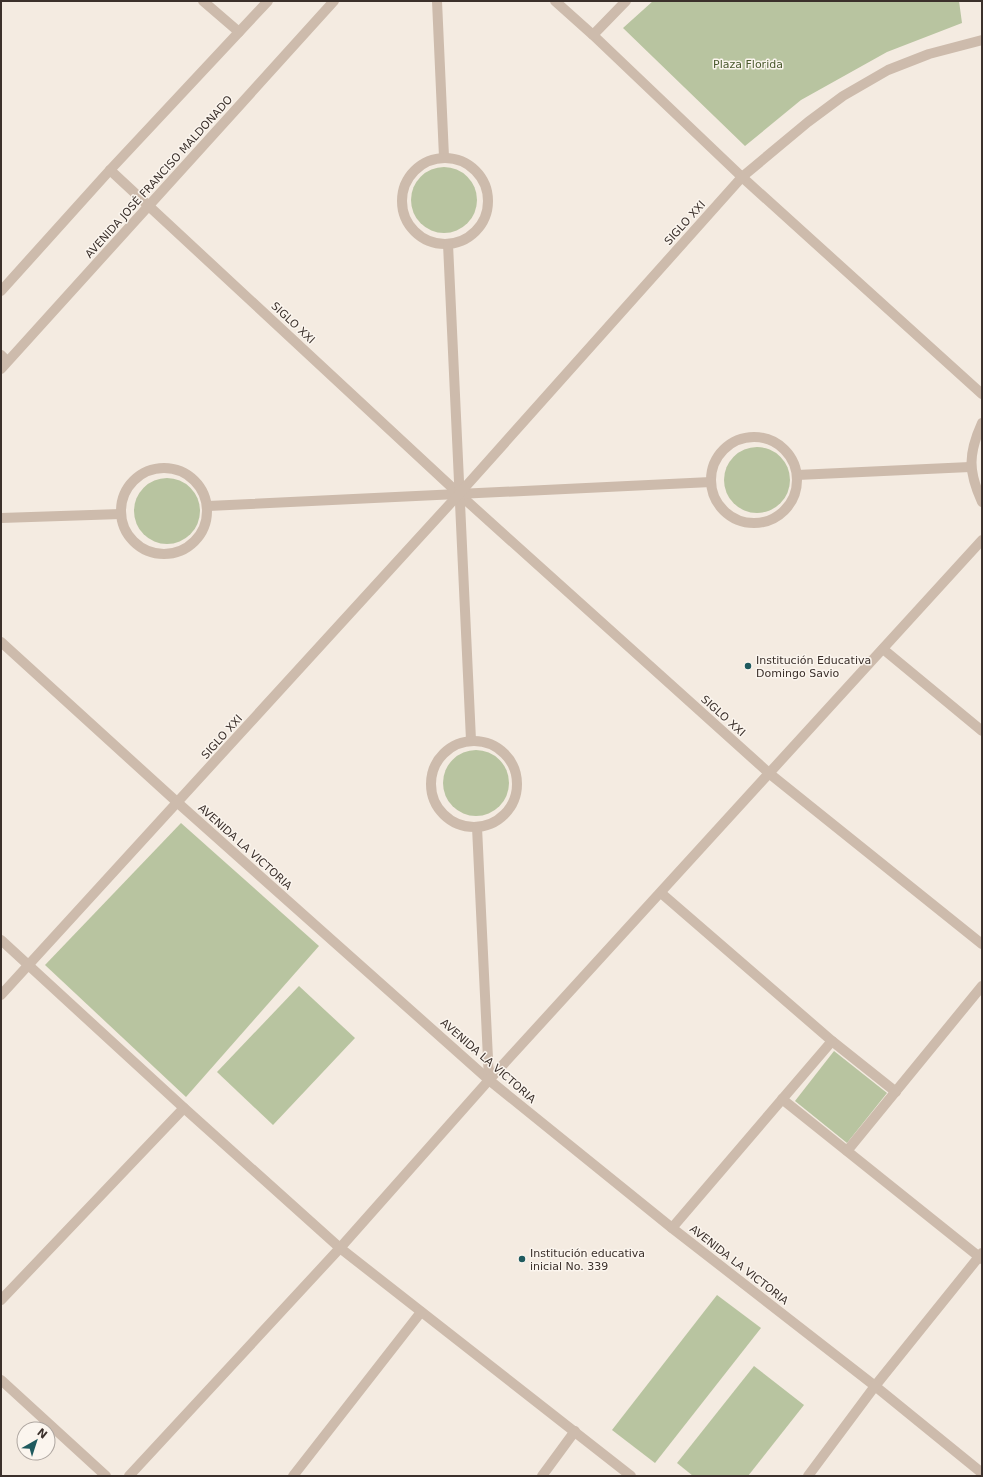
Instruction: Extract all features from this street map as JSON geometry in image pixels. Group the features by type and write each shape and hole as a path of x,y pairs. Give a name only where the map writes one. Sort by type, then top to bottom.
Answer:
{"street":[{"path":"203,1 239,32"},
{"path":"1,291 110,170 268,1"},
{"name":"AVENIDA JOSÉ FRANCISO MALDONADO","path":"3,362 148,206 334,1"},
{"path":"437,1 444,157"},
{"path":"555,1 593,35 742,177 982,394"},
{"path":"593,35 626,1"},
{"name":"SIGLO XXI","path":"1,995 459,494 742,177 808,122 843,96 888,70 929,54 982,40"},
{"path":"444,157 457,159 468,164 477,171 484,182 489,206 485,218 479,228 470,236 459,242 448,244 436,243 425,239 416,233 408,224 402,202 405,185 414,170 423,163 444,157"},
{"name":"SIGLO XXI","path":"110,170 459,494 770,774 982,944"},
{"path":"448,244 471,740"},
{"path":"982,423 976,436 970,467 976,489 982,502"},
{"path":"757,437 769,439 780,445 788,453 795,464 798,476 798,487 788,508 774,519 758,524 735,520 726,513 715,499 711,482 712,470 716,459 724,449 733,442 745,438 757,437"},
{"path":"166,467 189,475 198,483 208,506 208,517 198,538 190,546 169,554 157,554 146,550 137,544 129,536 123,526 121,514 122,502 126,491 133,481 142,473 154,468 166,467"},
{"path":"798,476 970,467"},
{"path":"208,506 711,482"},
{"path":"1,518 121,514"},
{"path":"129,1476 340,1248 489,1080 770,774 982,540"},
{"name":"AVENIDA LA VICTORIA","path":"1,642 178,803 489,1080 672,1228 875,1386 982,1473"},
{"path":"883,649 982,731"},
{"path":"471,740 484,741 505,753 513,763 517,775 518,788 515,799 509,810 500,819 489,825 477,827 465,826 445,816 433,797 431,786 435,764 442,755 450,747 460,742 471,740"},
{"path":"477,827 489,1080"},
{"path":"660,893 832,1041 896,1092"},
{"path":"1,940 184,1108 340,1248 631,1476"},
{"path":"848,1151 982,986"},
{"path":"672,1228 832,1041"},
{"path":"782,1099 981,1256 875,1386 808,1476"},
{"path":"1,1300 184,1108"},
{"path":"293,1476 421,1312"},
{"path":"1,1380 106,1476"},
{"path":"542,1476 575,1432"}],"green space":[{"name":"Plaza Florida","path":"653,1 959,1 962,23 887,52 801,100 745,146 623,28"},
{"path":"444,167 457,170 467,177 474,187 477,200 474,213 467,223 457,230 444,233 431,230 421,223 414,213 411,200 414,187 421,177 431,170"},
{"path":"757,447 770,450 780,457 787,467 790,480 787,493 780,503 770,510 757,513 744,510 734,503 727,493 724,480 727,467 734,457 744,450"},
{"path":"167,478 180,481 190,488 197,498 200,511 197,524 190,534 180,541 167,544 154,541 144,534 137,524 134,511 137,498 144,488 154,481"},
{"path":"476,750 489,753 499,760 506,770 509,783 506,796 499,806 489,813 476,816 463,813 453,806 446,796 443,783 446,770 453,760 463,753"},
{"path":"181,823 319,946 186,1097 45,965"},
{"path":"299,986 355,1038 273,1125 217,1072"},
{"path":"834,1051 887,1093 847,1143 795,1101"},
{"path":"717,1295 761,1328 655,1463 612,1430"},
{"path":"754,1366 804,1405 748,1476 693,1476 677,1463"}],"place":[{"name":"Institución Educativa Domingo Savio","path":"748,666"},
{"name":"Institución educativa inicial No. 339","path":"522,1259"}]}
